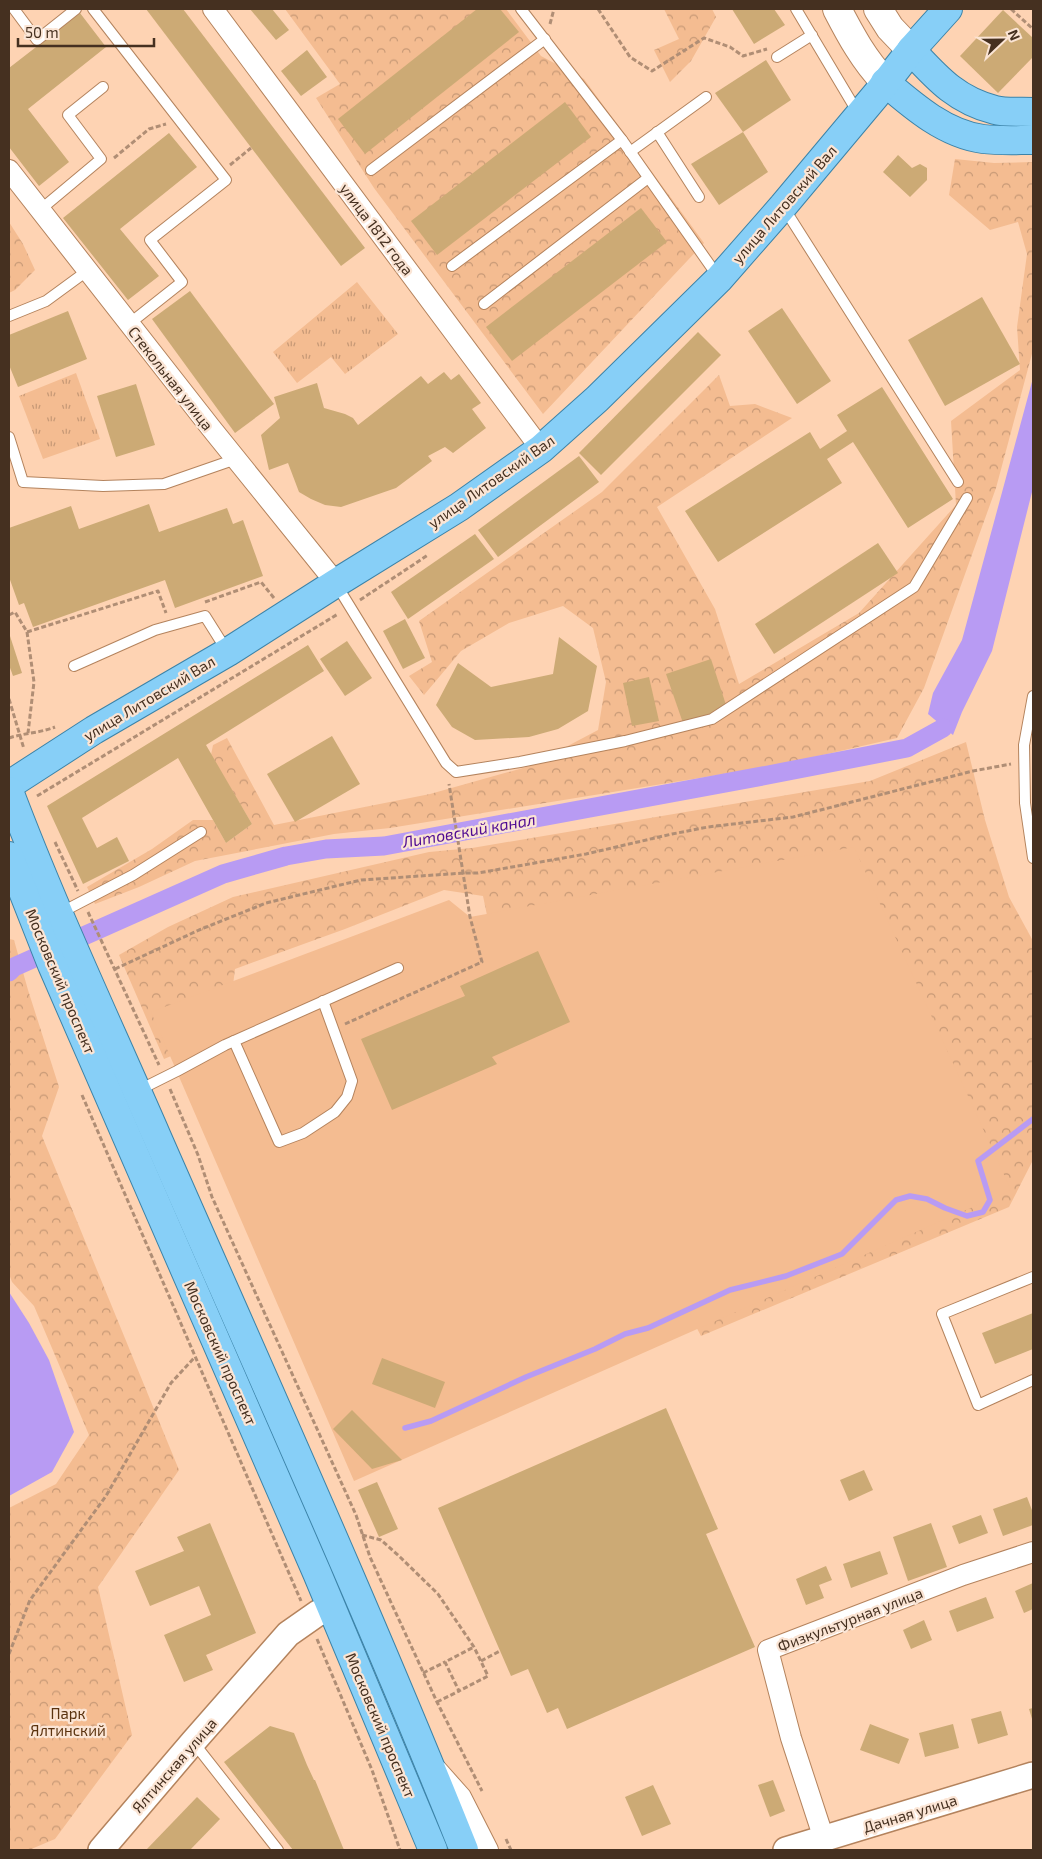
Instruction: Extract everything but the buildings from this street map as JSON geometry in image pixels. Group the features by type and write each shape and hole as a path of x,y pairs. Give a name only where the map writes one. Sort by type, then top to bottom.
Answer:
{"main road":[{"path":"838,9 853,40 866,60 885,82 943,126 982,139 1033,140"},
{"path":"878,9 890,28 931,72 960,97 996,110 1033,112"},
{"name":"улица Литовский Вал","path":"25,784 94,730 228,652 459,507 542,449 597,399 719,279 783,206 911,50 948,9"},
{"name":"Московский проспект","path":"9,791 59,941 318,1620 433,1850"},
{"name":"Московский проспект","path":"9,856 59,941 137,1091 427,1757 464,1850"}],"street":[{"name":"улица 1812 года","path":"213,9 542,449"},
{"name":"Стекольная улица","path":"9,170 128,324 336,583"},
{"name":"Физкультурная улица","path":"824,1839 791,1738 768,1650 963,1575 1033,1552"},
{"name":"Ялтинская улица","path":"101,1850 247,1680 318,1620"},
{"name":"Московский проспект","path":"427,1757 461,1797 488,1850"},
{"name":"Дачная улица","path":"786,1850 1033,1775"}],"lane":[{"path":"14,9 37,40 76,9"},
{"path":"93,9 226,180 150,240 182,282 128,324"},
{"path":"522,9 622,140 719,279"},
{"path":"796,9 859,115"},
{"path":"777,57 812,36"},
{"path":"371,170 545,39"},
{"path":"40,210 101,159 68,115 104,87"},
{"path":"630,152 706,97"},
{"path":"658,132 699,197"},
{"path":"452,266 622,140"},
{"path":"484,304 648,178"},
{"path":"783,206 958,482"},
{"path":"9,316 46,301 87,271"},
{"path":"9,437 24,482 103,486 164,484 236,459"},
{"path":"336,583 446,764 456,772 520,762 625,741 712,719 914,587 967,498"},
{"path":"74,666 155,630 205,616 228,652"},
{"path":"1033,696 1024,744 1025,803 1033,858"},
{"path":"59,941 83,901 133,875 201,832"},
{"path":"137,1091 234,1041 398,968"},
{"path":"234,1041 279,1142 303,1133 335,1112 347,1097 352,1081 323,1001"},
{"path":"1033,1276 942,1314 978,1405 1033,1380"},
{"path":"193,1742 278,1850"}],"path":[{"path":"598,9 630,58 652,71 704,38 730,48 743,56 765,50 791,48"},
{"path":"1011,9 1033,29"},
{"path":"107,164 148,129 179,121"},
{"path":"220,173 251,148"},
{"path":"204,602 261,582 276,600"},
{"path":"26,632 158,591 167,615"},
{"path":"9,615 15,612 26,632 34,682 28,733"},
{"path":"9,699 20,734 25,784"},
{"path":"9,738 20,734"},
{"path":"115,969 200,930 266,903 361,880 478,873 586,854 708,827 793,817 973,771 1016,763"},
{"path":"342,1026 482,962 470,917 446,764"},
{"path":"54,840 164,1077 198,1155 212,1198 352,1507 370,1557 423,1673 485,1798"},
{"path":"79,1088 195,1357 318,1620 400,1850"},
{"path":"9,1654 30,1600 106,1496 171,1382 195,1357"},
{"path":"362,1535 381,1540 438,1594 474,1647 488,1676 437,1702"},
{"path":"423,1673 474,1647"},
{"path":"481,1661 500,1651"},
{"path":"445,1662 459,1690"},
{"path":"502,1833 511,1850"}],"green space":[{"path":"285,9 506,9 541,56 584,79 704,243 543,414 374,188 316,98 340,84"},
{"path":"664,9 712,9 716,17 691,61 670,82 654,50 679,39"},
{"path":"955,159 994,163 1033,162 1033,350 996,488 924,688 897,738 779,765 390,828 334,834 195,861 139,887 95,904 87,887 152,849 193,820 213,820 226,843 252,824 211,755 213,745 227,738 274,825 430,794 530,766 598,730 606,682 593,628 563,606 509,623 461,651 424,695 409,676 432,662 419,621 602,492 719,375 730,406 755,404 792,418 657,507 715,609 739,684 859,613 956,505 951,421 1020,370 1017,327 1027,254 1018,222 990,230 949,195"},
{"path":"9,222 23,244 35,270 15,290 9,293"},
{"path":"357,282 398,334 345,374 331,357 297,383 273,352"},
{"path":"76,373 100,439 43,459 19,396"},
{"path":"966,742 985,820 1009,897 1033,941 1033,1160 1009,1207 701,1336 493,944 483,896 444,890 235,969 230,1010 214,1038 164,1059 119,955 168,927 233,897 429,852 472,848 870,781"},
{"path":"854,847 1011,1190 354,1481 151,1012 449,900 470,917"},
{"name":"Парк Ялтинский","path":"9,939 14,940 59,1087 42,1136 179,1470 98,1587 132,1735 55,1839 29,1850 9,1850 9,1508 56,1484 89,1435 34,1306 12,1282 9,1274"}],"shaded area":[{"path":"1033,378 1033,488 992,651 962,712 953,735 928,714 933,693 962,640"},
{"path":"9,1292 29,1323 49,1360 74,1432 52,1472 9,1496"}],"waterway":[{"name":"Литовский канал","path":"9,972 14,967 223,874 286,856 326,849 384,846 907,748 943,728"},
{"path":"405,1428 431,1421 526,1377 595,1349 625,1334 648,1328 730,1290 786,1276 842,1254 896,1200 910,1196 927,1199 967,1216 983,1212 990,1200 978,1161 1033,1119"}]}
